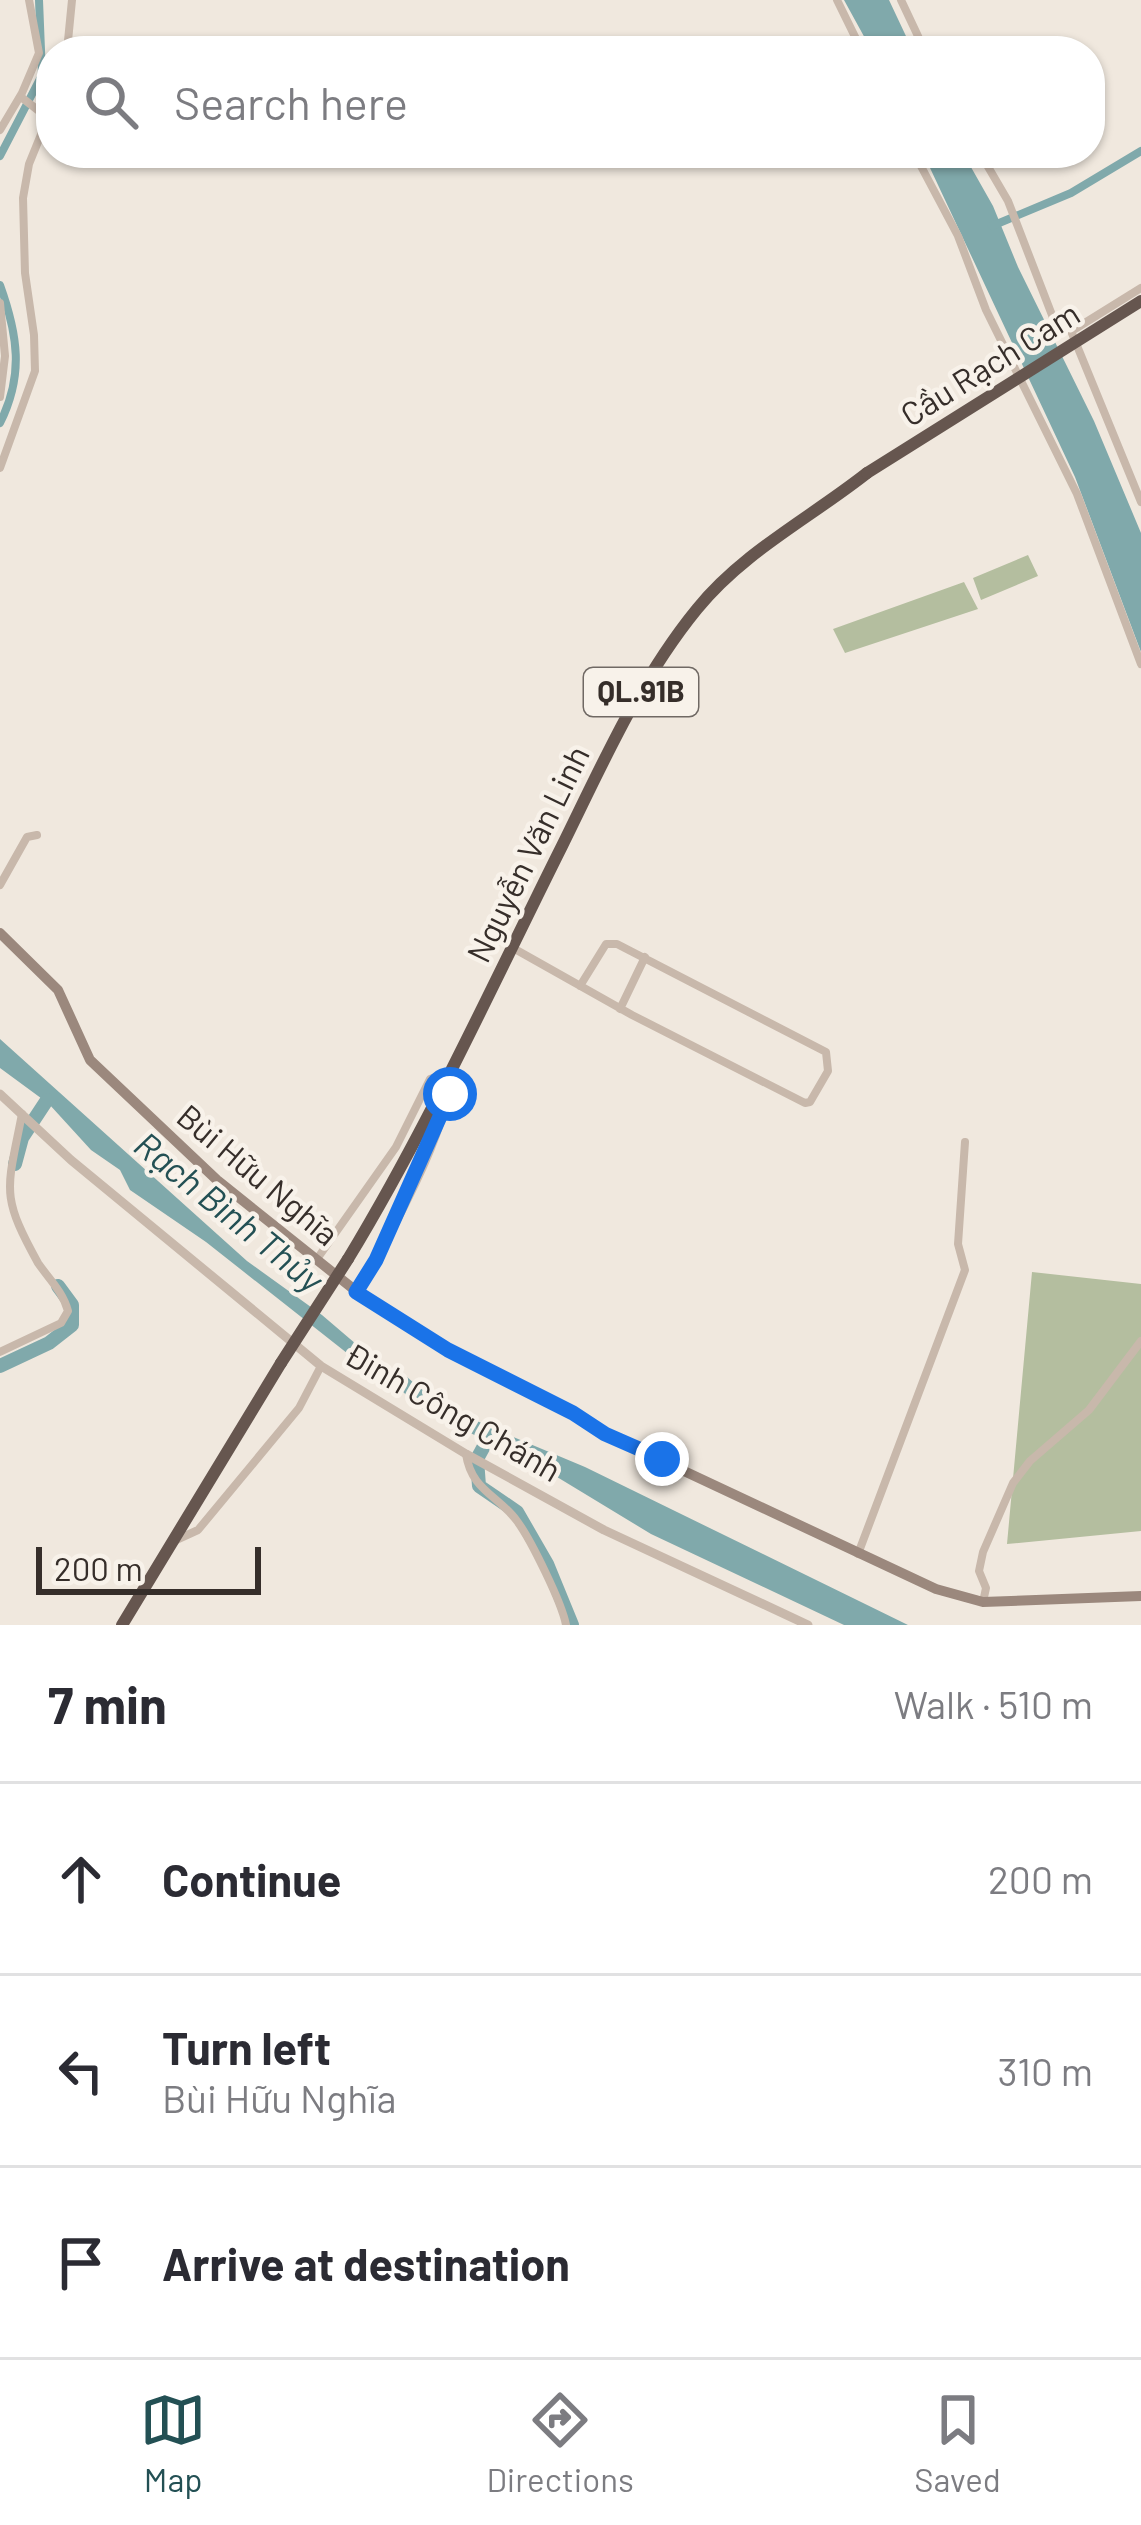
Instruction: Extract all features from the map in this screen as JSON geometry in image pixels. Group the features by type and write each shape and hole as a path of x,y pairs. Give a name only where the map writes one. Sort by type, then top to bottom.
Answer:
{"highway":[{"name":"Cầu Rạch Cam","path":"867,473 1141,301"},
{"name":"Nguyễn Văn Linh","path":"174,1541 348,1258 449,1072 658,661 685,624 750,557 867,473"},
{"name":"QL.91B","path":"122,1625 174,1541"}],"main road":[{"name":"Bùi Hữu Nghĩa","path":"0,933 58,989 90,1060 201,1166 356,1292 448,1350 605,1434 857,1556 936,1589 983,1602 1141,1596"}],"street":[{"path":"29,0 36,36"},
{"path":"68,36 72,0"},
{"path":"837,0 855,36"},
{"path":"901,0 918,36"},
{"path":"0,130 24,99 36,61"},
{"path":"24,99 36,107"},
{"path":"0,468 35,371 23,198 36,145"},
{"path":"922,168 1076,494 1141,664"},
{"path":"989,168 1008,201 1060,329 1071,331 1141,287"},
{"path":"0,303 5,356 0,397"},
{"path":"1071,331 1141,502"},
{"path":"0,885 26,837 37,835"},
{"path":"512,947 620,1009 805,1103 828,1071 826,1052 617,944 606,944 580,986"},
{"path":"620,1009 645,957"},
{"path":"317,1259 396,1147 430,1079 449,1072 447,1106 376,1260 356,1292"},
{"name":"Đinh Công Chánh","path":"0,1094 321,1366 604,1530 808,1625"},
{"path":"0,1352 61,1323 68,1311 62,1294 4,1211 4,1186 24,1116"},
{"path":"857,1556 964,1274 958,1240 965,1142"},
{"path":"983,1602 986,1588 979,1575 983,1552 1018,1474 1089,1410 1141,1341"},
{"path":"174,1541 198,1530 299,1408 321,1366"},
{"path":"474,1458 469,1471 480,1489 520,1526 566,1625"}],"green space":[{"path":"1028,555 1038,576 981,600 973,578"},
{"path":"964,582 978,609 845,653 833,629"},
{"path":"1032,1272 1141,1284 1141,1531 1007,1544"}],"water":[{"path":"844,0 889,0 906,36 864,36"},
{"path":"930,168 971,168 1094,421 1141,533 1141,652 1075,477"},
{"name":"Rạch Bình Thủy","path":"0,1039 247,1261 370,1356 463,1416 585,1467 908,1625 844,1625 651,1534 422,1395 371,1372 206,1242 130,1190 120,1170 91,1150 49,1104 0,1068"}],"waterway":[{"path":"39,0 40,36"},
{"path":"0,156 36,87"},
{"path":"992,226 1071,193 1141,151"},
{"path":"0,285 16,355 13,388 0,423"},
{"path":"15,1164 22,1138 47,1100"},
{"path":"0,1366 49,1343 72,1325 72,1305 58,1286"},
{"name":"Rạch Bình Thủy","path":"401,1381 432,1408 478,1429"},
{"path":"490,1435 477,1459 479,1486 517,1512 547,1564 572,1625"}],"route":[{"path":"450,1094 376,1260 356,1292 448,1350 662,1459"}]}
